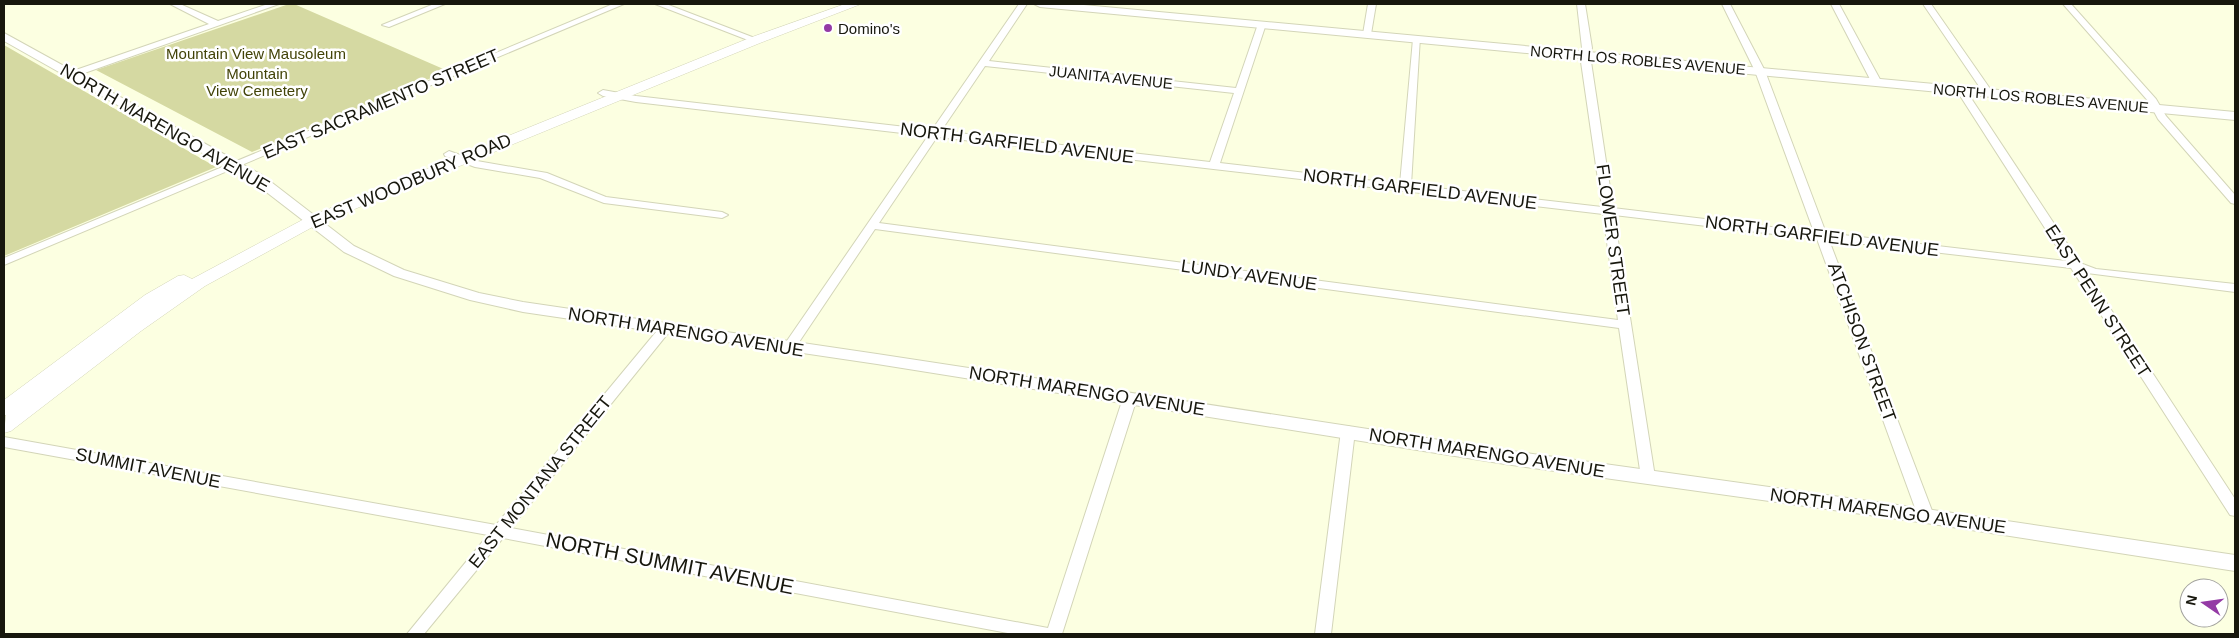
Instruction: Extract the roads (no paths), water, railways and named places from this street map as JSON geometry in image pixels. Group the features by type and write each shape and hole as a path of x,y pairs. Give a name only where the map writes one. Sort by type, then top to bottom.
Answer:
{"main road":[{"name":"EAST WOODBURY ROAD","path":"813,16 835,4"},
{"name":"EAST WOODBURY ROAD","path":"4,426 135,327 199,282 307,218 449,154 603,93 751,37 855,4"},
{"name":"EAST WOODBURY ROAD","path":"4,408 151,299 266,232 464,159 619,96 751,37"}],"street":[{"path":"174,4 217,24"},
{"path":"72,74 275,4"},
{"path":"386,25 441,4"},
{"name":"EAST SACRAMENTO STREET","path":"4,262 620,4"},
{"path":"659,4 751,37"},
{"path":"788,348 1023,4"},
{"name":"NORTH LOS ROBLES AVENUE","path":"1040,4 2235,116"},
{"path":"1367,34 1372,4"},
{"name":"FLOWER STREET","path":"1581,4 1587,48 1585,55 1648,477"},
{"name":"ATCHISON STREET","path":"1726,4 1760,71 1926,516"},
{"path":"1834,4 1876,82"},
{"path":"1927,4 1988,93"},
{"path":"2067,4 2153,101 2157,109 2235,201"},
{"path":"1214,165 1262,24"},
{"name":"NORTH MARENGO AVENUE","path":"4,36 257,178 350,249 399,273 443,289 523,307 788,348 877,358 1648,477 1926,516 2235,563"},
{"path":"1404,188 1417,39"},
{"name":"JUANITA AVENUE","path":"982,63 1239,91"},
{"name":"EAST PENN STREET","path":"1962,91 2235,510"},
{"name":"NORTH GARFIELD AVENUE","path":"603,93 933,134 2074,265 2094,272 2235,288"},
{"path":"449,154 475,164 543,174 579,192 604,200 722,216"},
{"name":"LUNDY AVENUE","path":"872,225 1626,325"},
{"name":"EAST MONTANA STREET","path":"415,634 665,329"},
{"path":"1054,634 1130,398"},
{"path":"1323,634 1348,431"},
{"name":"SUMMIT AVENUE","path":"4,442 292,495"},
{"name":"NORTH SUMMIT AVENUE","path":"292,495 500,531 1047,634"}],"place":[{"name":"Domino's","path":"828,28"}],"park label":[{"name":"Mountain View Mausoleum","path":"256,53"},
{"name":"Mountain View Cemetery","path":"257,82"}]}
